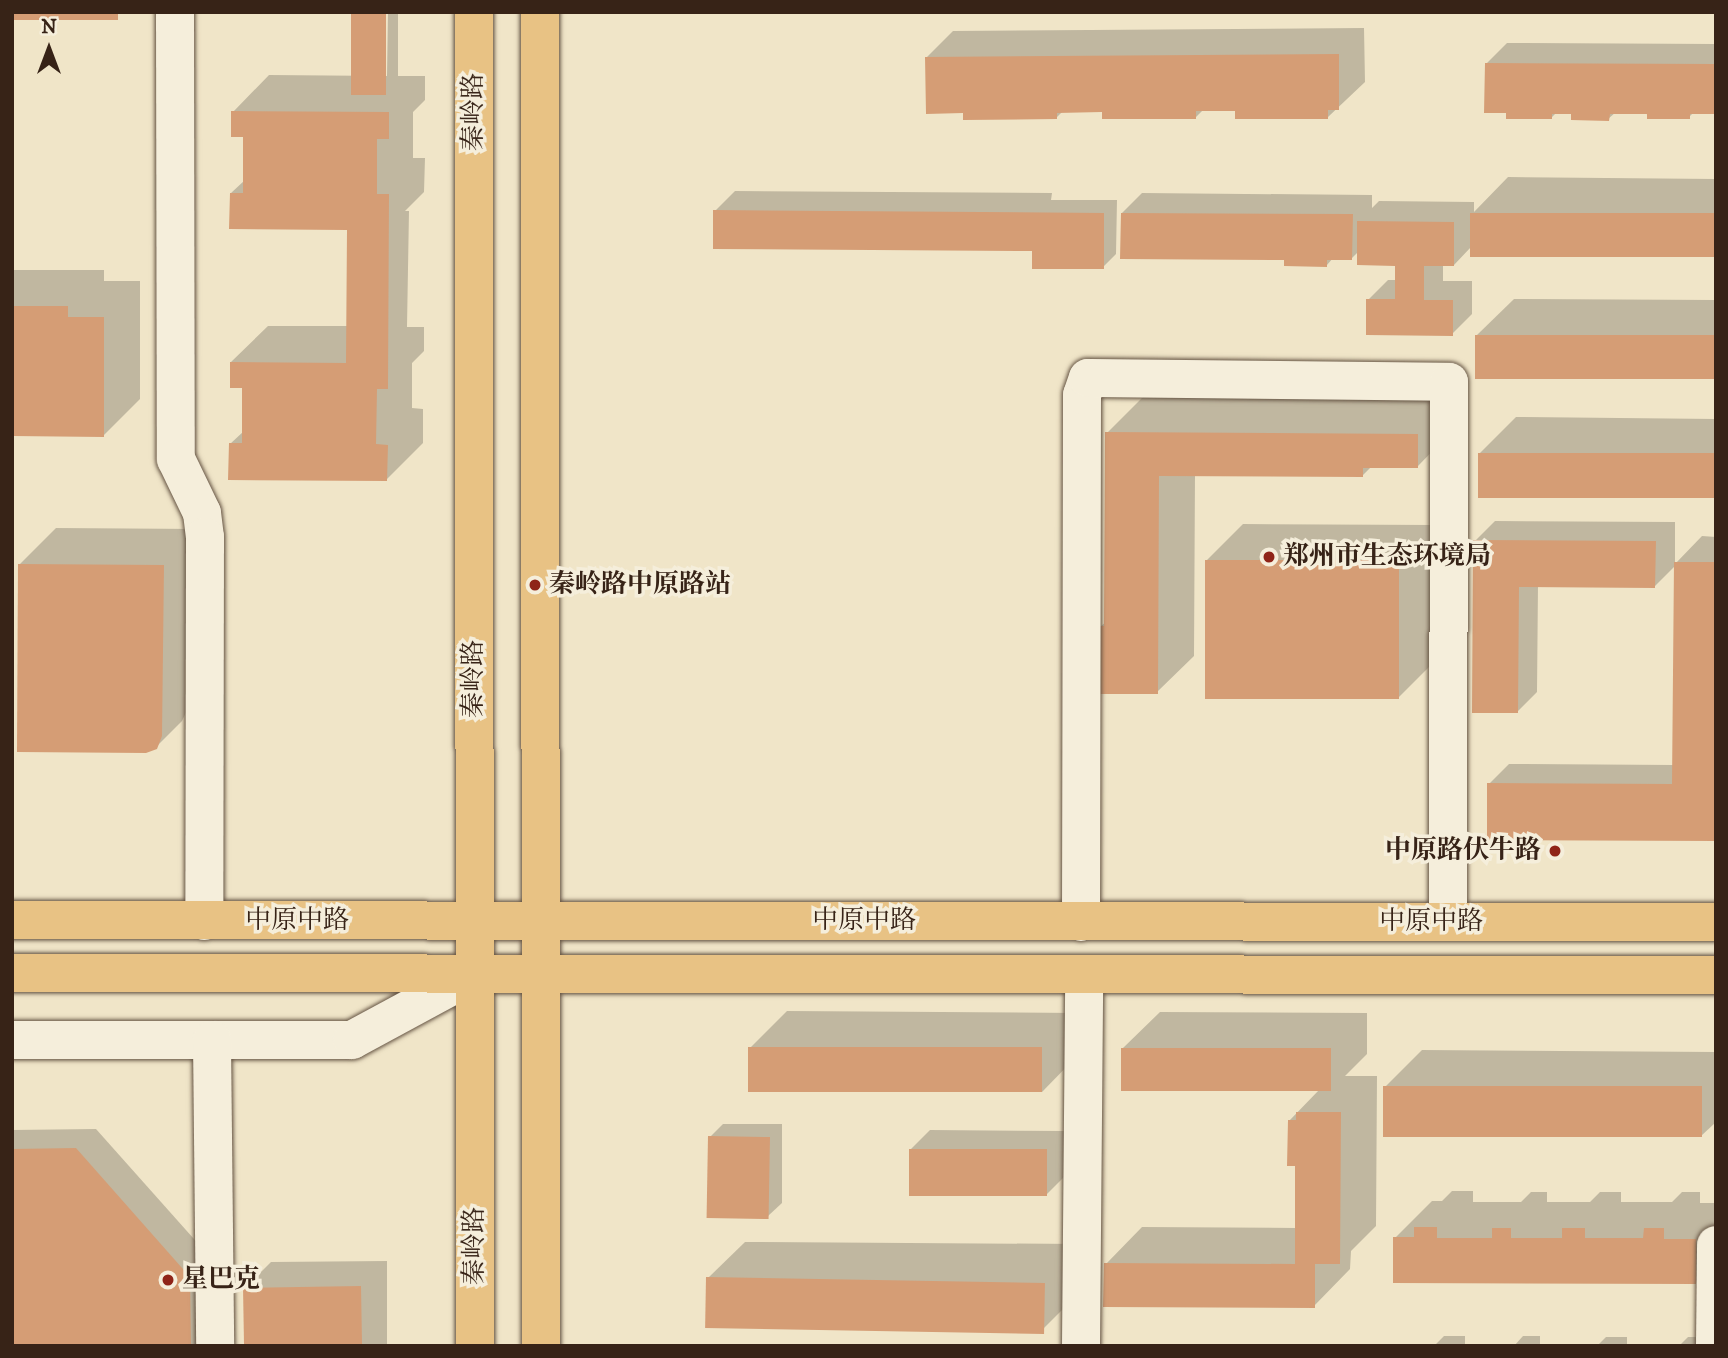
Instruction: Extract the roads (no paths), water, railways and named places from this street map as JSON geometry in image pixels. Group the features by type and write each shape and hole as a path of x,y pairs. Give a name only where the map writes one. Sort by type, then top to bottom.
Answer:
{"main road":[{"name":"秦岭路","path":"474,12 475,1346"},
{"path":"540,12 541,1346"},
{"name":"中原中路","path":"12,920 1716,922"},
{"name":"中原中路","path":"12,973 1716,975"}],"street":[{"path":"175,12 176,459 202,513 205,537 204,920"},
{"path":"1081,922 1082,394 1088,378 1449,382 1448,922"},
{"path":"12,1040 352,1040 474,974"},
{"path":"1081,1346 1084,975"},
{"path":"212,1040 215,1346"},
{"path":"1715,1346 1716,1245"}],"place":[{"name":"郑州市生态环境局","path":"1269,557"},
{"name":"秦岭路中原路站","path":"535,585"},
{"name":"中原路伏牛路","path":"1555,851"},
{"name":"星巴克","path":"168,1280"}]}
